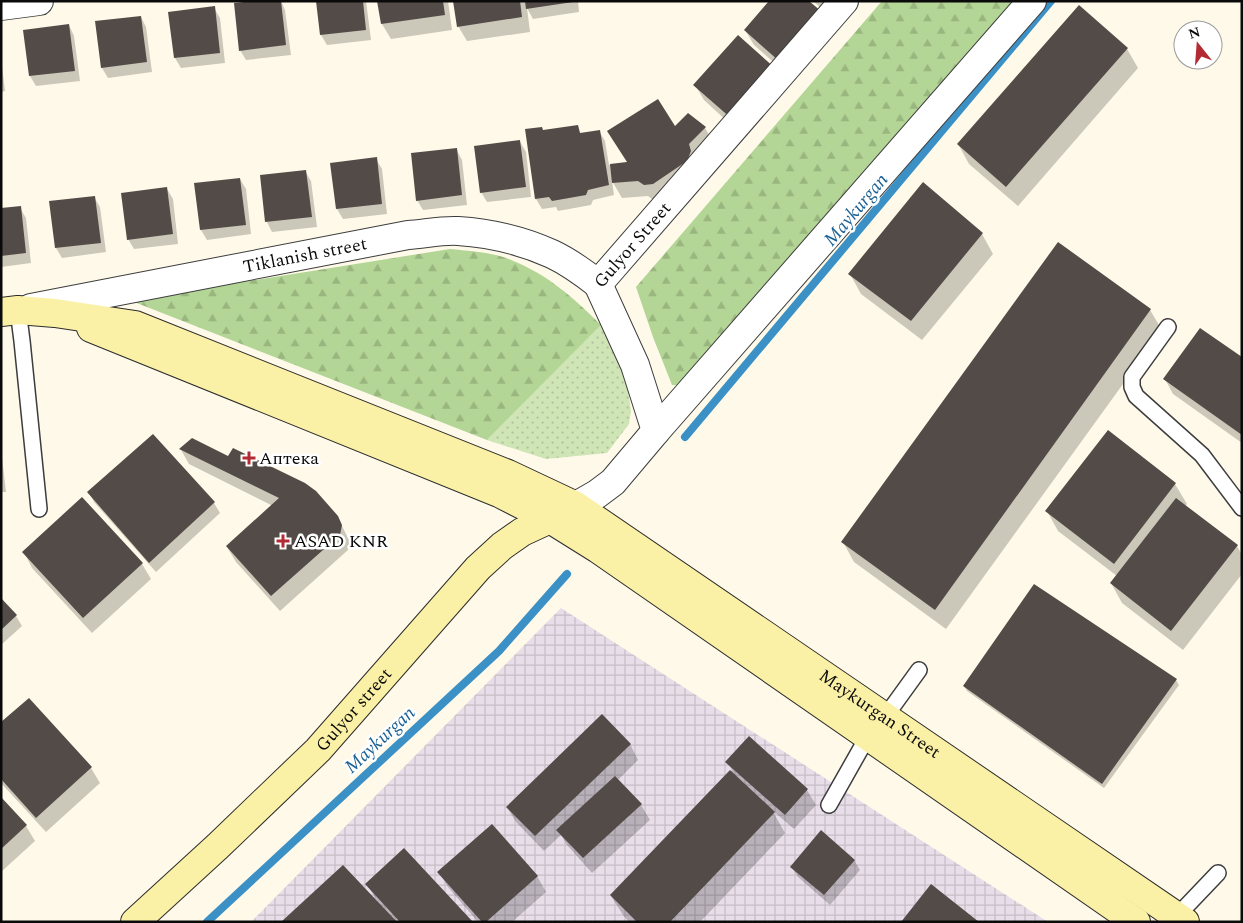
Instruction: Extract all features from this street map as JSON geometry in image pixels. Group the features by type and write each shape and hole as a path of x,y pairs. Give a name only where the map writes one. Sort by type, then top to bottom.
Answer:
{"street":[{"path":"1,6 39,1"},
{"name":"Gulyor Street","path":"656,430 635,365 598,284 844,1"},
{"path":"576,506 613,482 656,430 1032,1"},
{"name":"Tiklanish street","path":"9,311 408,235 456,231 482,234 530,245 554,255 598,284"},
{"path":"9,311 55,313"},
{"name":"Maykurgan Street","path":"55,313 135,325 508,474 576,506 877,726 1136,922"},
{"name":"Maykurgan Street","path":"55,313 499,493 550,519 1181,919"},
{"name":"Gulyor street","path":"135,922 318,750 478,568 502,546 522,532 576,506"}],"lane":[{"path":"9,311 39,509"},
{"path":"1168,327 1132,378 1132,387 1136,396 1202,455 1242,508"},
{"path":"829,805 877,726 919,670"},
{"path":"1181,919 1218,873"}],"shaded area":[{"path":"561,608 1048,922 251,922"}],"green space":[{"path":"882,1 1018,1 689,386 672,385 636,287"},
{"path":"450,249 496,255 536,272 581,305 601,325 487,440 129,300"},
{"path":"601,325 615,347 627,384 631,411 629,424 607,453 546,459 487,440"}],"building":[{"path":"281,1 286,45 239,51 234,3"},
{"path":"316,1 363,1 366,30 320,35"},
{"path":"377,1 443,1 445,15 381,24"},
{"path":"453,1 520,1 522,17 457,27"},
{"path":"525,1 573,1 573,2 526,9"},
{"path":"769,1 809,1 822,12 779,61 744,30"},
{"path":"1079,5 1128,48 1006,187 957,144"},
{"path":"215,6 220,53 174,58 168,12"},
{"path":"141,16 147,62 101,68 95,21"},
{"path":"69,24 75,71 29,76 23,30"},
{"path":"738,35 776,69 732,119 693,85"},
{"path":"658,99 675,126 688,113 706,127 689,144 691,151 687,161 653,184 644,185 638,181 612,183 610,164 627,162 607,131"},
{"path":"578,125 580,133 600,130 609,185 588,190 586,195 552,201 549,197 535,199 525,129 542,127 543,130"},
{"path":"520,140 526,187 480,193 474,146"},
{"path":"457,148 462,195 416,201 411,153"},
{"path":"377,157 382,204 336,209 330,163"},
{"path":"306,170 312,217 265,222 260,175"},
{"path":"240,178 246,225 200,230 194,183"},
{"path":"923,182 983,233 911,321 848,274"},
{"path":"167,187 173,234 127,240 121,193"},
{"path":"95,196 101,243 55,248 49,201"},
{"path":"21,206 26,253 1,256 1,208"},
{"path":"1058,242 1151,309 935,610 841,542"},
{"path":"1200,328 1242,357 1242,435 1163,379"},
{"path":"1108,430 1176,483 1114,564 1045,511"},
{"path":"153,434 215,502 149,563 87,492"},
{"name":"ASAD KNR","path":"192,438 228,456 233,448 305,483 316,491 338,516 342,525 340,535 271,596 226,546 279,498 179,449"},
{"path":"82,497 143,563 83,618 22,552"},
{"path":"1176,498 1238,545 1171,631 1110,583"},
{"path":"1034,584 1177,679 1102,784 963,686"},
{"path":"1,598 17,615 1,630"},
{"path":"29,698 92,767 36,818 1,779 1,722"},
{"path":"602,714 631,744 535,836 506,807"},
{"path":"749,736 808,789 785,815 725,762"},
{"path":"730,770 775,812 670,922 637,922 610,895"},
{"path":"615,776 642,804 583,858 556,830"},
{"path":"1,797 27,825 1,849"},
{"path":"492,824 538,876 486,922 482,922 437,872"},
{"path":"821,830 855,860 824,895 790,867"},
{"path":"404,848 473,922 400,922 365,884"},
{"path":"343,865 397,922 281,922"},
{"path":"931,884 979,922 901,922"}],"waterway":[{"name":"Maykurgan","path":"685,437 1051,1"},
{"name":"Maykurgan","path":"207,922 499,651 567,574"}],"place":[{"name":"Аптека","path":"249,458"},
{"name":"ASAD KNR","path":"283,541"}]}
